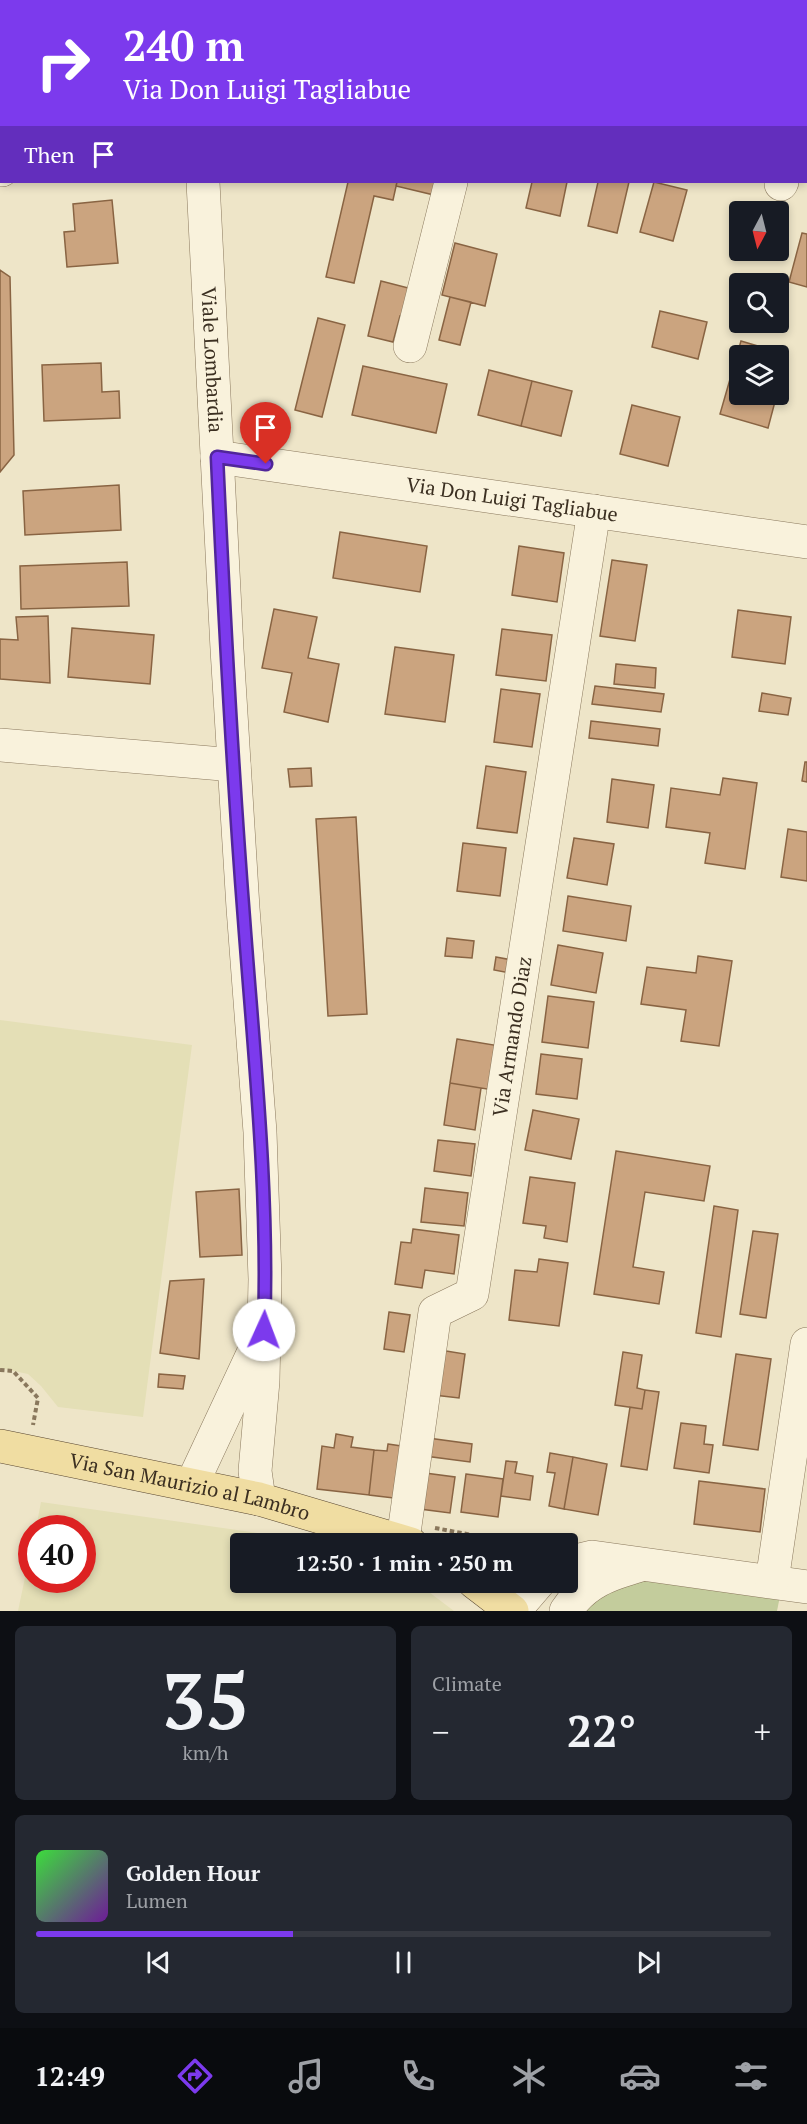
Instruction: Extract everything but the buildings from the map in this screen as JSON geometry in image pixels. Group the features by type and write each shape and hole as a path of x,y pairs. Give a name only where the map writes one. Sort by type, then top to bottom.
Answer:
{"main road":[{"name":"Via San Maurizio al Lambro","path":"14,1449 192,1484 398,1533"},
{"path":"489,1593 513,1611"}],"street":[{"name":"Viale Lombardia","path":"203,183 234,765 260,1132 266,1279 263,1381 255,1471 259,1499"},
{"path":"410,346 451,183"},
{"name":"Via Don Luigi Tagliabue","path":"217,457 807,543"},
{"name":"Via Armando Diaz","path":"406,1533 435,1312 472,1294 594,511"},
{"path":"0,745 234,765"},
{"name":"Viale Lombardia","path":"192,1484 264,1330"},
{"path":"772,1581 807,1344"},
{"path":"578,1560 592,1557 807,1587"},
{"path":"566,1611 575,1597 606,1575 647,1564"},
{"path":"513,1611 529,1593"}],"path":[{"path":"0,1370 13,1371 38,1398 14,1449"}],"shaded area":[{"path":"0,1020 192,1045 143,1417 58,1407 28,1374 0,1368"},
{"path":"41,1502 258,1533 230,1533 230,1593 430,1593 454,1611 18,1611 22,1593 96,1593 96,1515 38,1515"}],"green space":[{"path":"627,1576 780,1596 777,1611 574,1611"}],"route":[{"path":"264,1330 266,1279 260,1132 243,908 217,457 266,464"}]}
